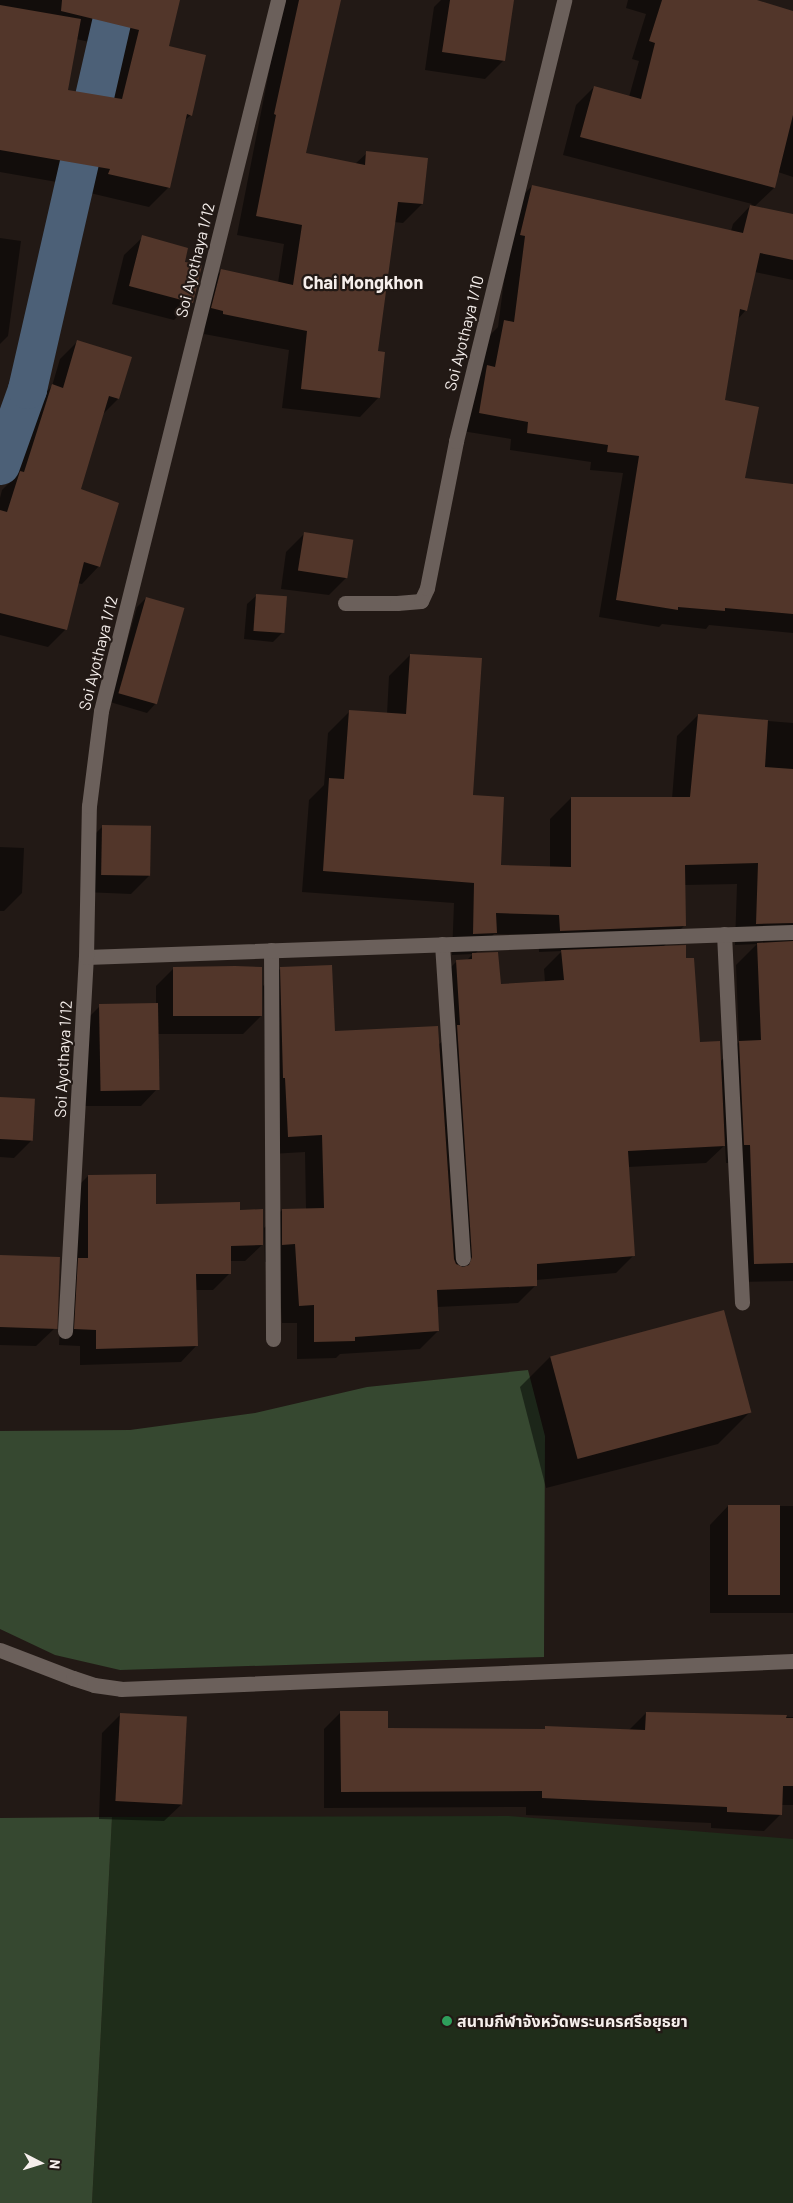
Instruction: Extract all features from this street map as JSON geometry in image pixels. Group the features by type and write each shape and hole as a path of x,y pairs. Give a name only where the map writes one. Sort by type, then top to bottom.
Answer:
{"street":[{"name":"Soi Ayothaya 1/12","path":"65,1331 86,957 89,806 100,711 278,0"},
{"name":"Soi Ayothaya 1/10","path":"345,602 398,604 421,601 427,588 456,441 564,0"},
{"path":"86,957 793,932"},
{"path":"724,934 742,1303"},
{"path":"442,944 463,1258"},
{"path":"271,950 274,1339"},
{"path":"0,1650 94,1685 121,1688 793,1661"}],"green space":[{"path":"528,1370 545,1436 544,1657 120,1670 55,1655 0,1629 0,1431 130,1430 255,1413 367,1387"},
{"name":"สนามกีฬาจังหวัดพระนครศรีอยุธยา","path":"509,1816 793,1839 793,2203 92,2203 112,1817"},
{"path":"112,1817 92,2203 0,2203 0,1818"}],"building":[{"path":"62,0 180,0 169,46 206,55 192,116 187,114 170,188 108,174 110,169 0,150 0,5 81,19 68,90 122,99 139,30 61,11"},
{"path":"299,0 341,0 306,153 365,165 366,151 428,158 423,204 398,202 378,351 385,352 380,398 301,389 307,331 223,314 223,311 211,308 221,269 293,285 302,225 256,216 276,115 274,114"},
{"path":"450,0 514,0 505,61 442,52"},
{"path":"662,0 757,0 793,11 793,115 775,188 580,137 594,86 641,99 655,43 649,41"},
{"path":"532,185 743,233 750,205 793,214 793,260 760,253 747,311 740,309 725,400 759,407 745,478 793,484 793,614 725,608 725,611 678,607 678,610 616,600 639,456 607,452 608,445 527,433 528,422 479,413 487,365 495,367 504,320 514,322 525,236 520,235"},
{"path":"142,235 188,248 185,262 202,265 193,303 129,286"},
{"path":"77,340 132,357 119,399 109,396 81,489 119,503 100,567 84,562 67,630 0,613 0,510 7,512 20,471 24,472 52,384 63,388"},
{"path":"304,532 353,540 347,578 298,571"},
{"path":"256,594 287,596 284,633 253,631"},
{"path":"146,597 184,608 157,704 118,693"},
{"path":"410,654 482,658 473,795 504,797 501,865 571,867 571,797 690,797 698,714 768,720 765,767 793,769 793,923 756,924 758,863 685,865 686,926 560,931 559,915 496,913 497,933 473,934 474,883 323,871 329,778 344,779 349,710 406,714"},
{"path":"102,825 151,826 150,876 101,875"},
{"path":"793,941 793,1263 754,1264 750,1145 744,1145 739,1041 761,1040 757,943"},
{"path":"686,945 686,958 694,958 700,1042 720,1041 725,1146 628,1151 635,1256 537,1264 537,1286 437,1290 439,1331 355,1337 355,1341 314,1342 314,1305 299,1306 295,1244 282,1245 282,1209 324,1208 322,1135 288,1137 285,1078 283,1078 280,967 332,965 335,1031 438,1026 454,1259 456,1264 463,1267 469,1265 472,1257 457,1025 460,1025 456,960 472,959 472,953 498,952 501,984 564,980 561,950"},
{"path":"173,967 262,967 262,1016 173,1016"},
{"path":"158,1003 160,1090 101,1091 99,1004"},
{"path":"0,1097 35,1099 33,1141 0,1139"},
{"path":"156,1174 156,1204 240,1202 240,1210 263,1209 263,1245 231,1246 231,1274 196,1274 198,1346 96,1349 96,1330 74,1329 78,1258 88,1258 88,1175"},
{"path":"0,1255 60,1257 57,1329 0,1327"},
{"path":"724,1310 751,1412 578,1459 550,1357"},
{"path":"728,1505 780,1505 780,1595 728,1595"},
{"path":"340,1711 388,1711 388,1728 545,1729 545,1726 645,1730 646,1712 787,1715 786,1718 793,1718 793,1786 783,1786 782,1815 727,1812 727,1807 542,1798 542,1791 341,1792"},
{"path":"120,1713 187,1717 182,1804 115,1801"}],"waterway":[{"path":"0,465 27,389 116,0"}],"place":[{"name":"สนามกีฬาจังหวัดพระนครศรีอยุธยา","path":"447,2021"}],"district":[{"name":"Chai Mongkhon","path":"363,282"}]}
